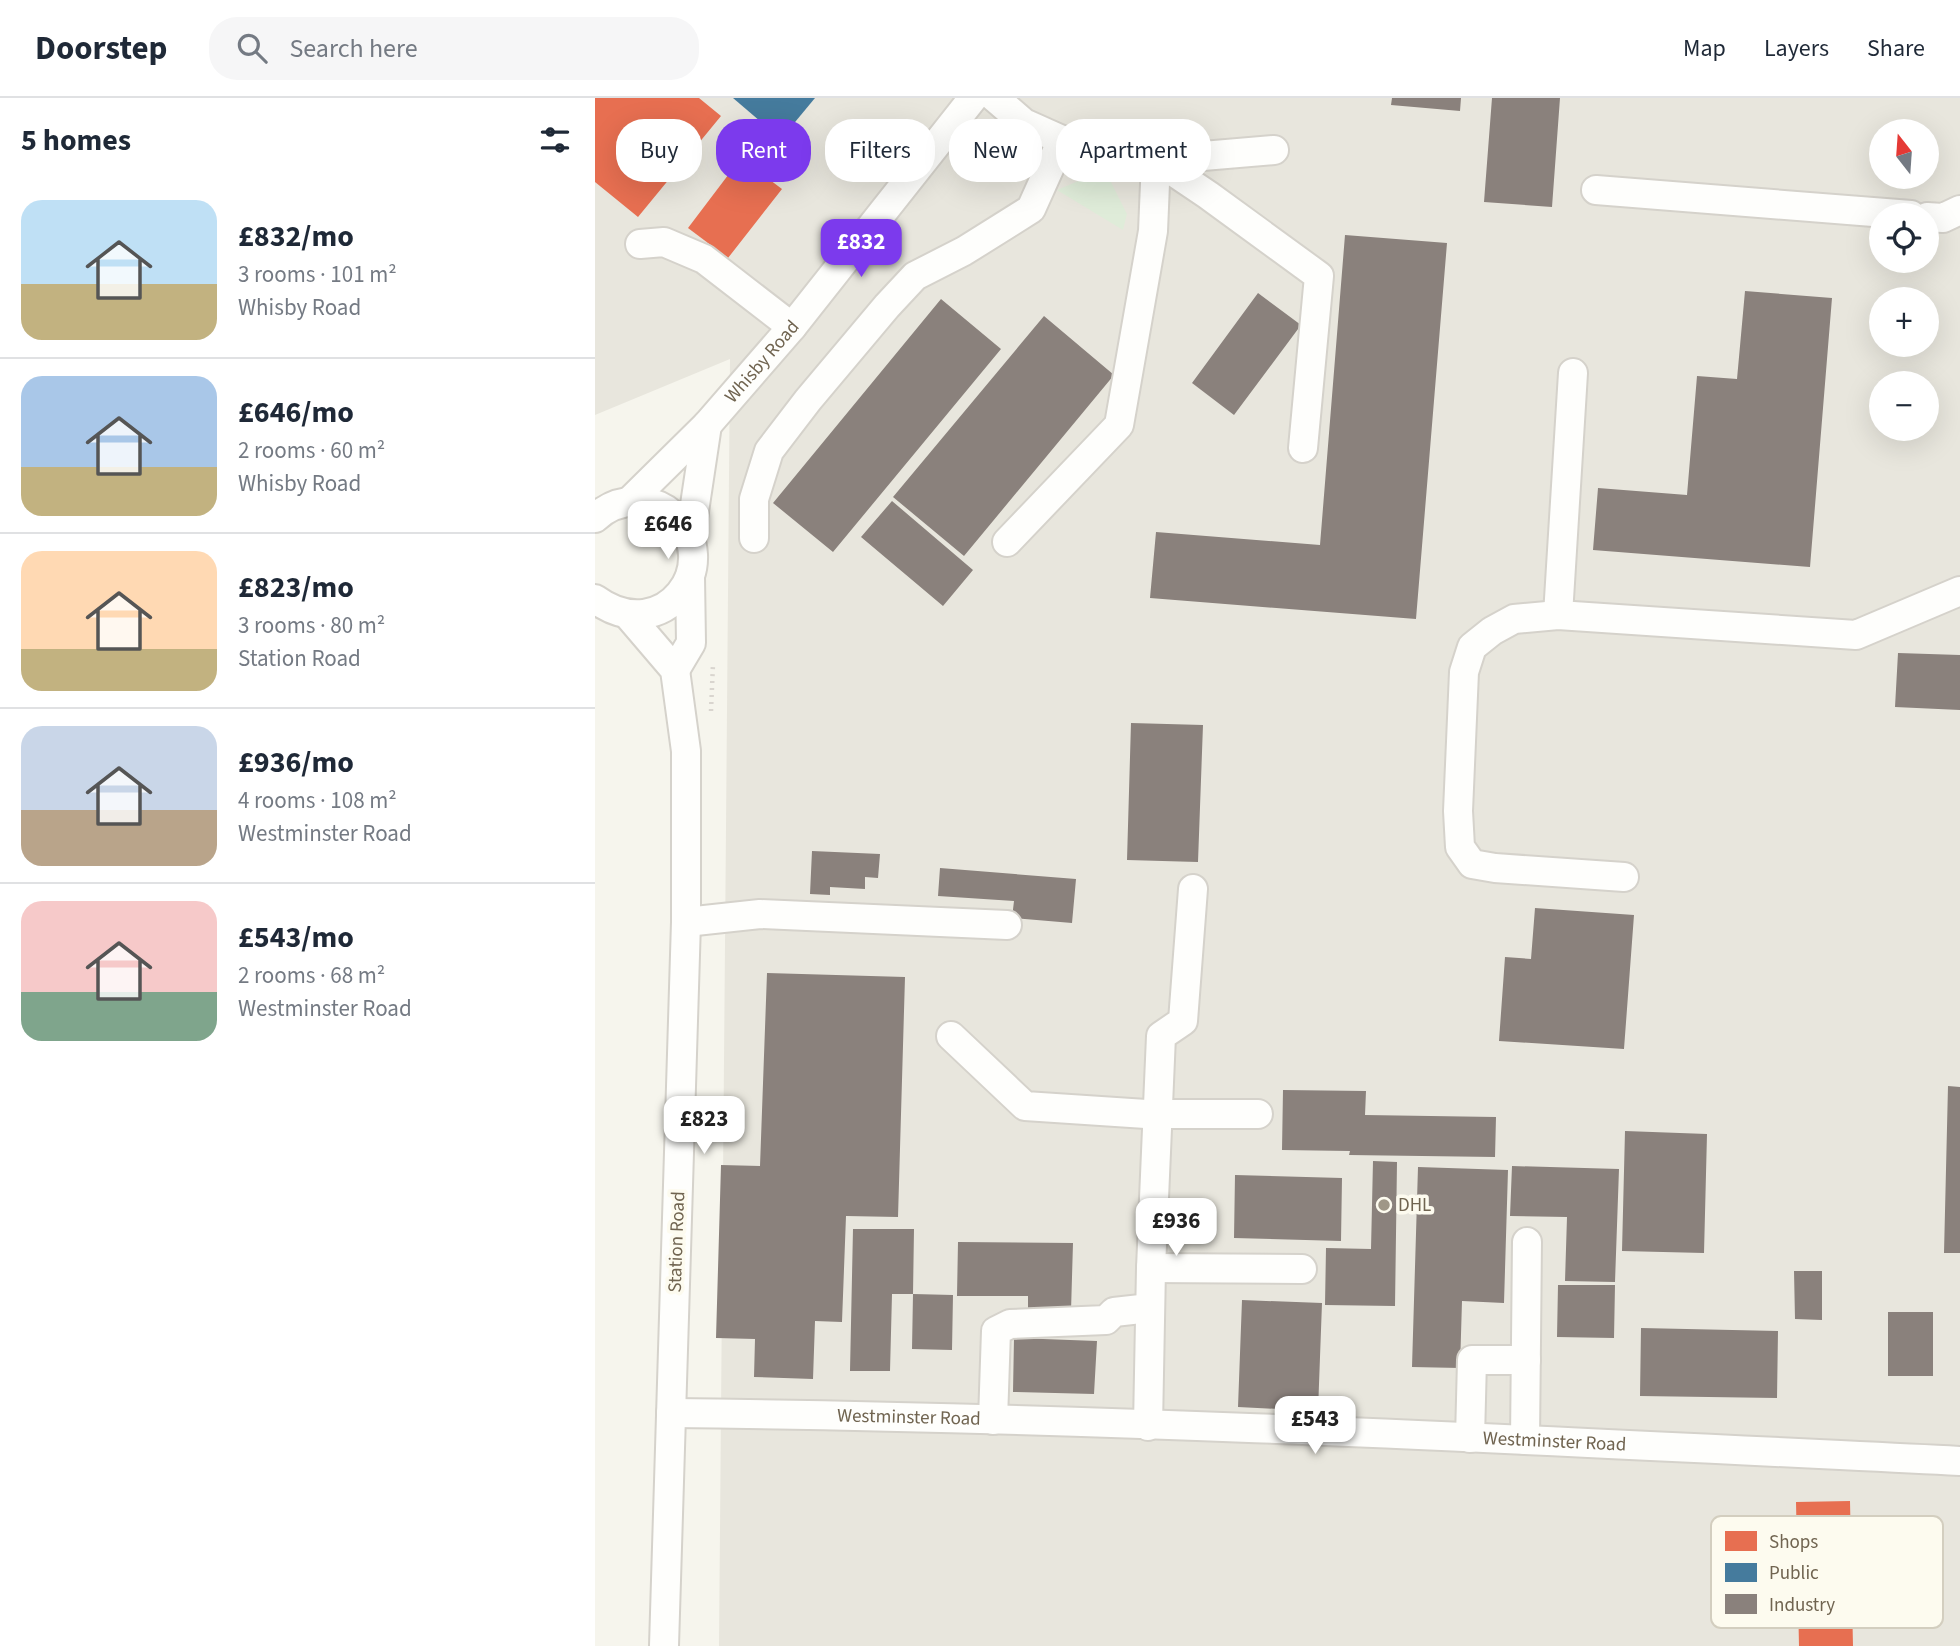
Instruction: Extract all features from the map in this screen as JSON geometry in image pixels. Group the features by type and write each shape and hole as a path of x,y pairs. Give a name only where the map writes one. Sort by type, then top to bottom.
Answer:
{"street":[{"name":"Whisby Road","path":"595,517 612,505 630,501 707,425 792,327 973,98"},
{"path":"995,98 1024,123 1056,137"},
{"path":"1211,155 1274,150"},
{"path":"754,538 754,499 769,451 808,400 915,276 964,251 1031,209 1056,153"},
{"path":"1007,542 1119,425 1153,231 1155,182"},
{"path":"1189,182 1319,276 1303,448"},
{"path":"1596,190 1869,212"},
{"path":"1939,218 1960,210"},
{"path":"640,244 664,242 704,259 792,327"},
{"path":"1557,615 1573,373"},
{"path":"628,615 675,670 691,643 690,577 693,558 690,538 707,425"},
{"path":"630,501 648,502 665,508 680,522 690,538"},
{"path":"595,599 609,609 628,615 647,615 666,607 678,597 690,577"},
{"path":"1624,877 1472,864 1460,847 1458,811 1464,672 1472,647 1492,631 1514,619 1557,615 1856,635 1960,591"},
{"name":"Station Road","path":"664,1646 687,922 686,751 675,670"},
{"path":"1148,1426 1151,1268 1161,1037 1183,1021 1193,889"},
{"path":"687,922 760,914 1007,925"},
{"path":"951,1035 1025,1106 1159,1101 1258,1114"},
{"path":"1525,1440 1527,1242"},
{"path":"1151,1268 1302,1269"},
{"path":"993,1420 996,1331 1010,1324 1106,1320 1114,1312 1150,1308"},
{"path":"1470,1438 1472,1360 1526,1360"},
{"name":"Westminster Road","path":"671,1413 993,1420 1525,1440 1960,1461"}],"path":[{"path":"711,720 713,653"}],"shaded area":[{"path":"595,98 1960,98 1960,1646 719,1646 730,359 595,415"}],"green space":[{"path":"1076,182 1111,182 1127,214 1123,230 1057,190"}],"building: Shops":[{"path":"595,98 699,98 721,116 702,139 702,119 616,119 616,182 667,182 638,217 595,182"},
{"path":"723,182 773,182 782,189 728,258 688,228"},
{"path":"1850,1501 1850,1516 1796,1516 1796,1502"},
{"path":"1799,1628 1853,1628 1853,1646 1799,1646"}],"building: Public":[{"path":"733,98 815,98 798,119 758,119"}],"building: Industry":[{"path":"1392,98 1461,98 1460,111 1391,105"},
{"path":"1492,98 1560,98 1552,207 1484,202"},
{"path":"1345,235 1447,243 1416,619 1150,598 1156,532 1320,545"},
{"path":"1745,291 1832,298 1810,567 1593,550 1598,488 1687,495 1697,376 1737,379"},
{"path":"1258,293 1301,325 1234,415 1192,383"},
{"path":"941,299 1001,349 833,552 773,503"},
{"path":"1044,316 1114,375 964,556 893,497"},
{"path":"892,501 973,570 943,606 861,537"},
{"path":"1898,653 1960,655 1960,710 1895,707"},
{"path":"1131,723 1203,725 1198,862 1127,860"},
{"path":"812,851 880,854 878,878 865,877 865,889 830,887 830,895 810,894"},
{"path":"940,868 1076,879 1072,923 1012,918 1014,901 938,896"},
{"path":"1535,908 1634,915 1624,1049 1499,1041 1505,957 1531,959"},
{"path":"767,973 905,977 898,1217 846,1216 842,1322 815,1321 813,1379 754,1377 755,1339 716,1338 721,1165 760,1166"},
{"path":"1948,1086 1960,1087 1960,1253 1944,1253"},
{"path":"1283,1090 1366,1091 1365,1115 1496,1117 1495,1157 1349,1155 1350,1151 1282,1150"},
{"path":"1625,1131 1707,1134 1704,1253 1622,1251"},
{"name":"DHL","path":"1373,1161 1397,1162 1395,1306 1325,1305 1326,1248 1371,1249"},
{"path":"1512,1166 1619,1169 1615,1282 1565,1281 1567,1217 1510,1216"},
{"path":"1418,1167 1508,1170 1504,1303 1462,1301 1460,1368 1412,1367"},
{"path":"1235,1175 1342,1178 1341,1241 1234,1238"},
{"path":"853,1229 914,1229 913,1294 892,1294 890,1371 850,1371"},
{"path":"958,1242 1073,1243 1071,1311 1028,1311 1028,1296 957,1296"},
{"path":"1794,1271 1822,1271 1822,1320 1795,1319"},
{"path":"1558,1285 1615,1285 1614,1338 1557,1337"},
{"path":"913,1294 953,1295 952,1350 912,1349"},
{"path":"1242,1300 1322,1303 1318,1411 1238,1407"},
{"path":"1888,1312 1933,1312 1933,1376 1888,1376"},
{"path":"1641,1328 1778,1331 1777,1398 1640,1396"},
{"path":"1014,1338 1097,1341 1094,1394 1013,1392"}],"place":[{"name":"DHL","path":"1384,1205"}]}
